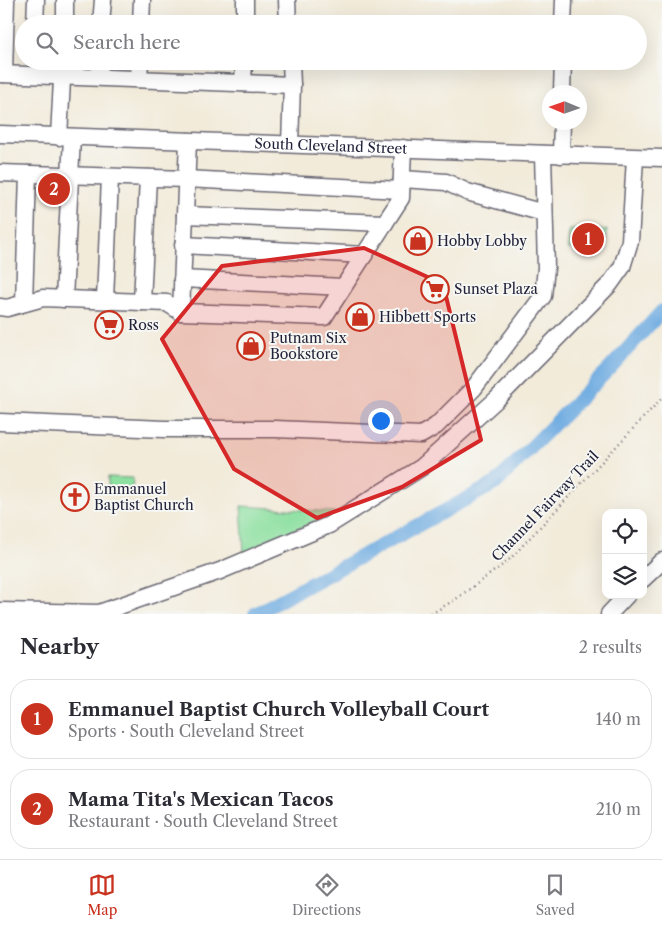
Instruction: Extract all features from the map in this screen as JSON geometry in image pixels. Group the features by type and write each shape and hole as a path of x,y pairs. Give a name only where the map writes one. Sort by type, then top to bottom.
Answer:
{"street":[{"path":"6,0 2,74 23,70"},
{"path":"35,15 36,0"},
{"path":"64,15 65,0"},
{"path":"102,15 103,0"},
{"path":"141,15 142,0"},
{"path":"244,15 245,0"},
{"path":"287,0 288,15"},
{"path":"563,15 564,0"},
{"path":"63,70 70,176 64,299"},
{"path":"103,70 139,79 292,85"},
{"path":"139,79 140,70"},
{"path":"243,83 244,70"},
{"path":"290,144 291,70"},
{"path":"562,85 563,70"},
{"path":"561,155 562,130"},
{"name":"South Cleveland Street","path":"0,134 662,158"},
{"path":"181,312 188,141"},
{"path":"0,307 7,308 43,298 167,303 181,312 324,317 401,198 403,148"},
{"path":"0,422 164,429 275,429 422,435 436,426 474,388 543,296 546,268 543,154"},
{"path":"0,611 99,614 220,571 329,525 422,467 497,399 610,284 622,267 630,241 635,158"},
{"path":"0,173 401,184 446,182 467,192 544,213"},
{"path":"24,303 28,174"},
{"path":"104,300 110,177"},
{"path":"142,302 148,178"},
{"path":"184,215 385,223"},
{"path":"183,245 364,255"},
{"path":"182,279 343,287"},
{"path":"647,576 662,561"},
{"path":"609,614 624,599"}],"path":[{"name":"Channel Fairway Trail","path":"431,614 456,599 508,561 662,398"}],"highlighted area":[{"path":"364,248 443,284 481,440 402,487 317,518 234,469 162,339 222,266"}],"green space":[{"path":"569,230 607,230 606,249 568,249"},
{"path":"108,477 133,478 132,490 117,489 114,492 108,492"},
{"path":"241,506 335,512 244,553"}],"waterway":[{"path":"255,614 496,483 610,368 662,311"}],"place":[{"name":"Mama Tita's Mexican Tacos","path":"54,189"},
{"name":"Emmanuel Baptist Church Volleyball Court","path":"588,239"},
{"name":"Hobby Lobby","path":"418,241"},
{"name":"Sunset Plaza","path":"435,289"},
{"name":"Hibbett Sports","path":"360,317"},
{"name":"Ross","path":"109,325"},
{"name":"Putnam Six Bookstore","path":"251,346"},
{"name":"Emmanuel Baptist Church","path":"75,497"}]}
